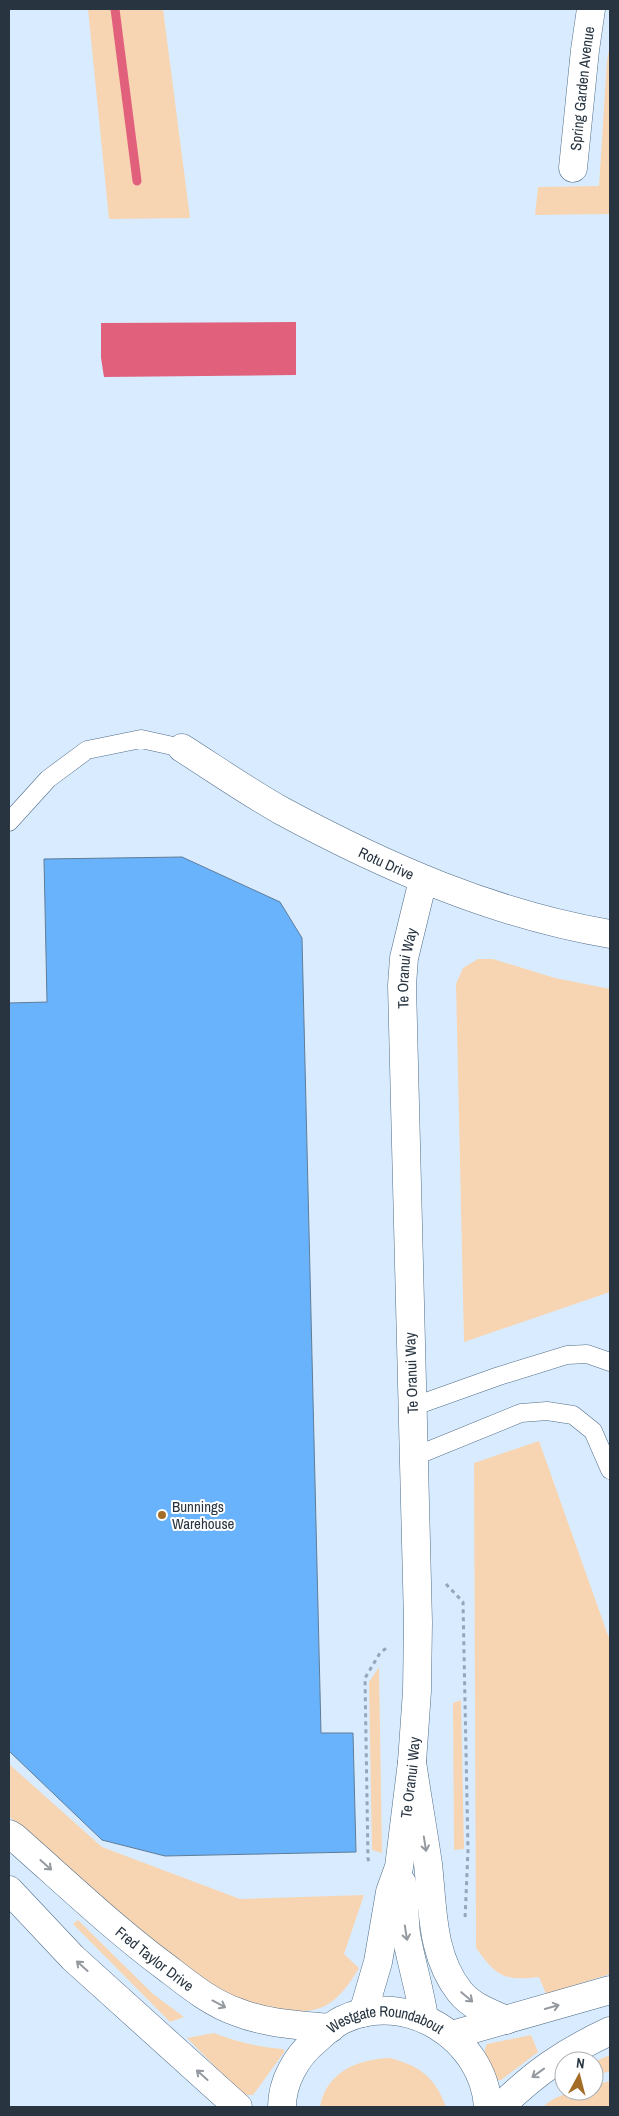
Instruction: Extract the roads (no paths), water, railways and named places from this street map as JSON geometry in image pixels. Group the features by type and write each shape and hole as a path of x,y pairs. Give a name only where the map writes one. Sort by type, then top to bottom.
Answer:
{"street":[{"name":"Spring Garden Avenue","path":"572,168 591,9"},
{"name":"Rotu Drive","path":"182,748 280,810 384,863 423,880 492,904 583,929 610,934"},
{"name":"Te Oranui Way","path":"363,2013 378,1962 390,1892 399,1867 412,1762 417,1691 418,1622 402,985 404,958 423,880"},
{"path":"412,1762 428,1864 432,1912 444,1965 462,1994 479,2007 506,2020"},
{"name":"Fred Taylor Drive","path":"9,1834 136,1946 194,1989 229,2009 258,2019 278,2023 331,2028"},
{"name":"Te Oranui Way","path":"399,1867 404,1893 405,1924 424,2018"},
{"path":"9,1890 73,1958 238,2107"},
{"path":"452,2035 610,1990"},
{"name":"Westgate Roundabout","path":"282,2107 289,2074 303,2051 342,2020 363,2013 384,2011 404,2012 424,2018 452,2035 464,2047 480,2073 487,2096 488,2107"},
{"path":"500,2107 520,2086 554,2061 590,2040 610,2031"}],"lane":[{"path":"9,822 48,779 88,750 141,739 182,748"},
{"path":"412,1407 499,1376 567,1355 587,1354 610,1362"},
{"path":"413,1456 521,1413 547,1411 573,1415 593,1430 610,1470"}],"waterway":[{"path":"115,9 137,181"}],"place":[{"name":"Bunnings Warehouse","path":"162,1515"}]}
